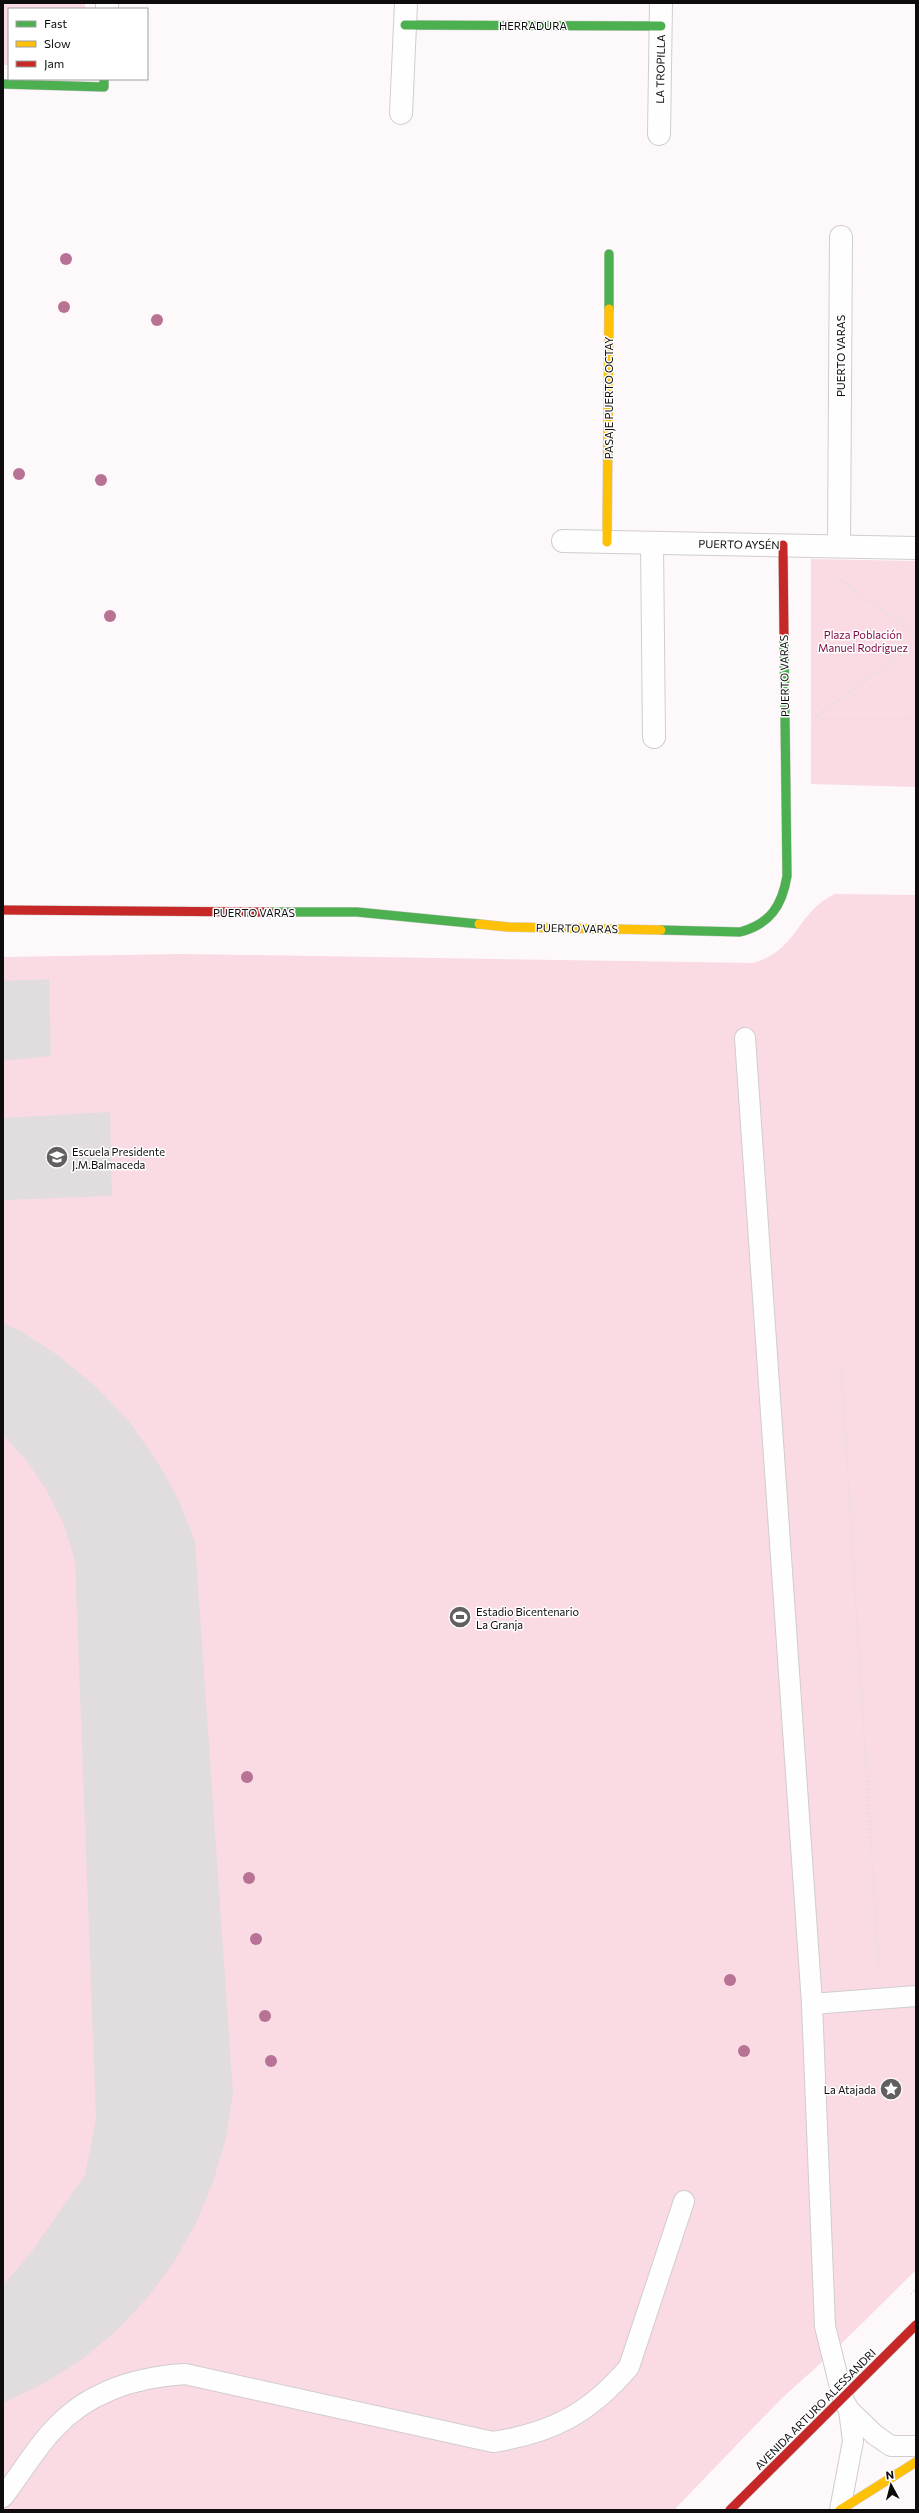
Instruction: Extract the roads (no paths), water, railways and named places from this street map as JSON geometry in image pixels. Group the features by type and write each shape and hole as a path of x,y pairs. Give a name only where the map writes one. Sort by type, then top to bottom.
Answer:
{"street":[{"path":"401,113 406,3"},
{"name":"LA TROPILLA","path":"659,134 661,3"},
{"name":"HERRADURA","path":"405,25 661,26"},
{"path":"3,84 104,83"},
{"name":"PUERTO VARAS","path":"839,546 841,238"},
{"name":"PASAJE PUERTO OCTAY","path":"607,542 609,254"},
{"name":"PUERTO AYSÉN","path":"563,541 916,548"},
{"path":"652,543 654,737"},
{"name":"PUERTO VARAS","path":"3,910 357,912 508,927 740,932 752,930 771,918 780,905 787,876 783,545"},
{"name":"AVENIDA ARTURO ALESSANDRI","path":"730,2510 846,2405 916,2325"},
{"path":"840,2510 916,2462"}],"lane":[{"path":"745,1038 812,2004 825,2326 846,2405 853,2441 840,2510"},
{"path":"812,2004 916,1996"},
{"path":"3,2498 53,2429 72,2413 113,2388 160,2376 185,2374 493,2442 542,2431 564,2422 600,2398 629,2367 684,2201"},
{"path":"846,2405 875,2435 891,2446 916,2446"}],"place":[{"name":"Escuela Presidente J.M.Balmaceda","path":"57,1157"},
{"name":"Estadio Bicentenario La Granja","path":"460,1617"},
{"name":"La Atajada","path":"891,2089"}],"park label":[{"name":"Plaza Población Manuel Rodríguez","path":"863,640"}]}
